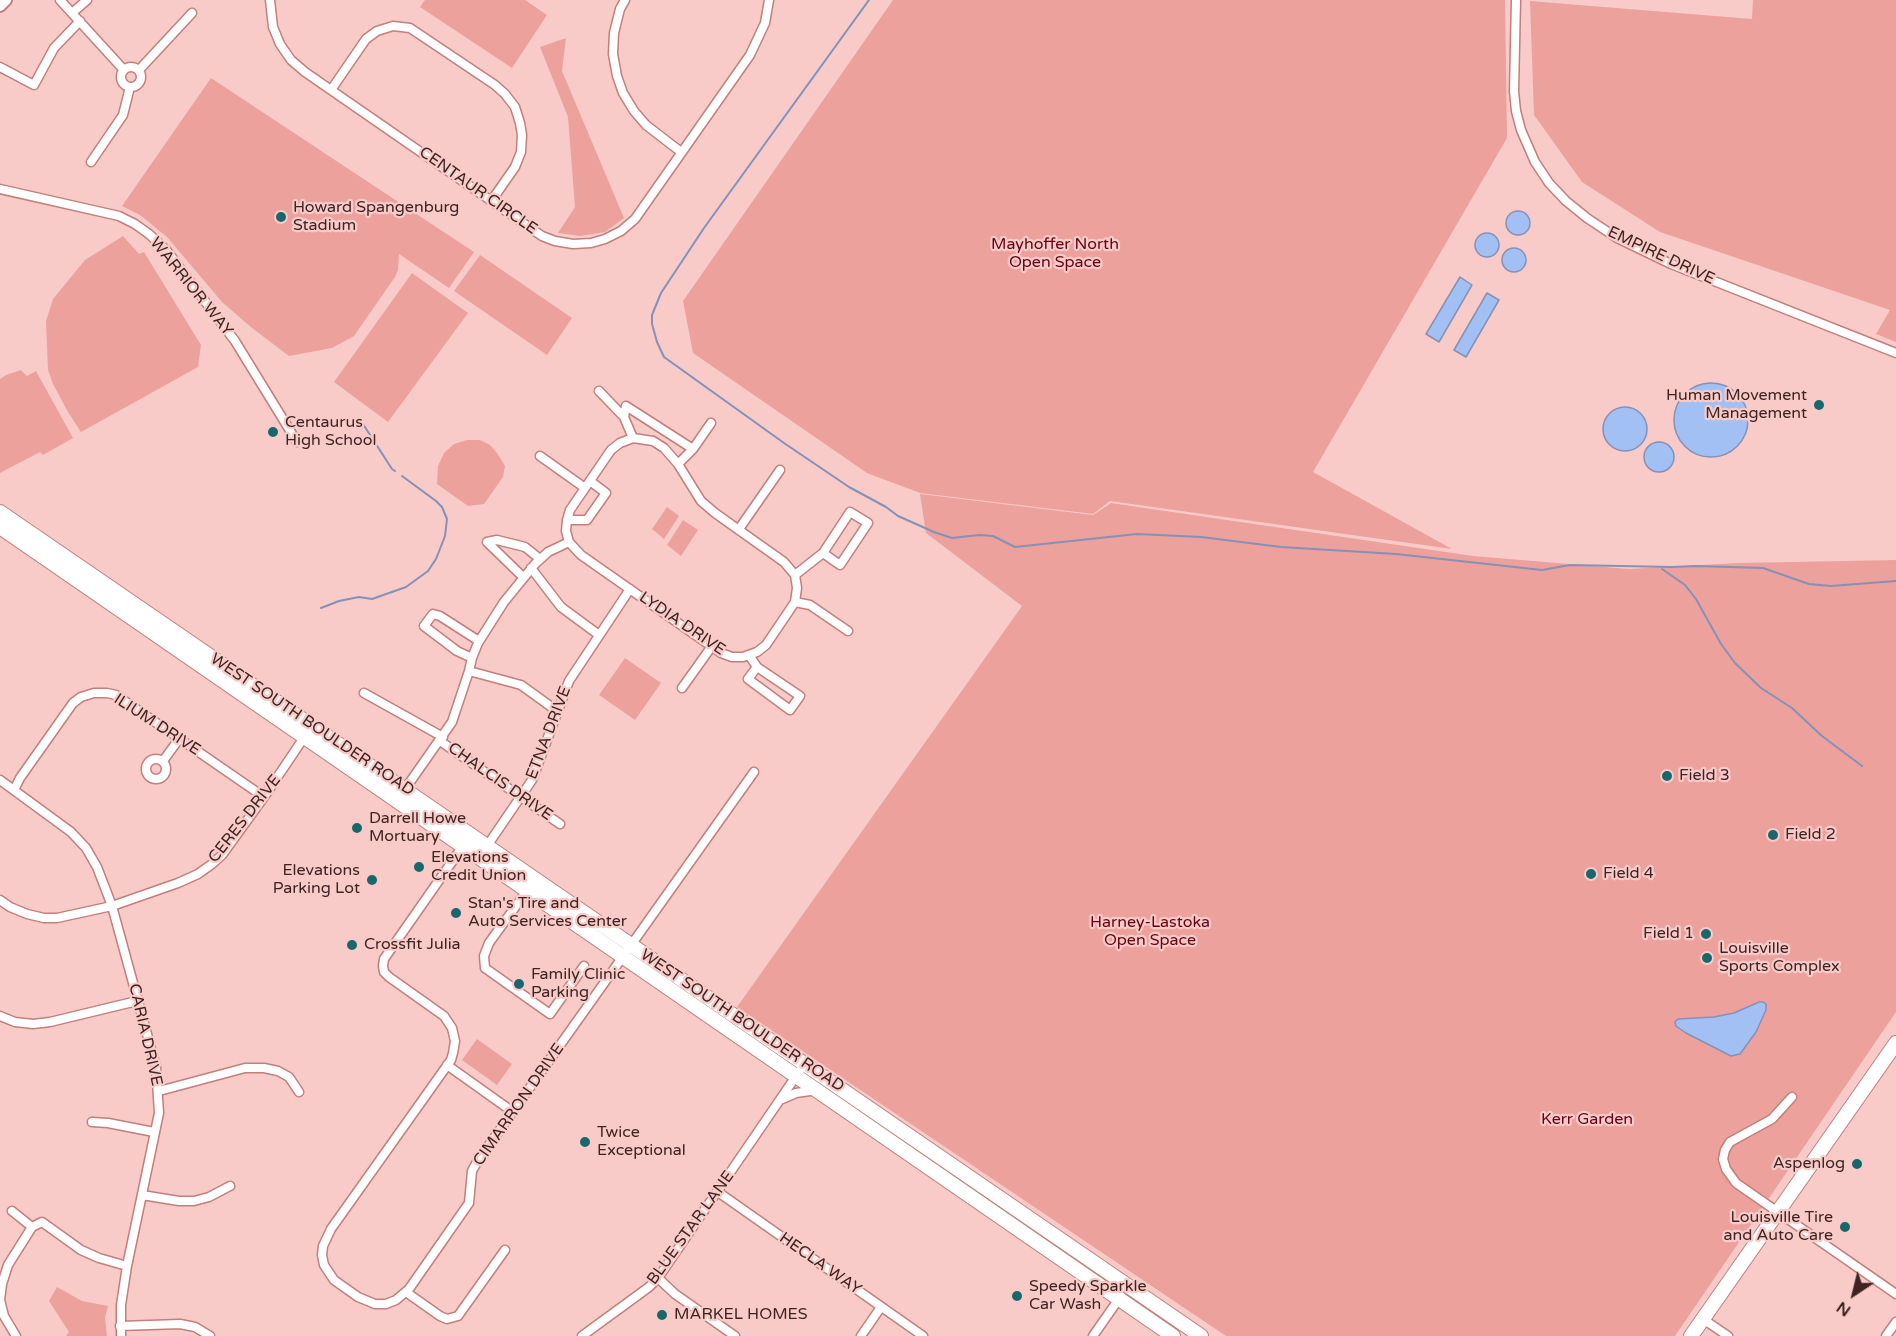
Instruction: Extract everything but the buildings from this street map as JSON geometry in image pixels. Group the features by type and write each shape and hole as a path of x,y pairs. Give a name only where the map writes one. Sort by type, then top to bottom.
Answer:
{"main road":[{"name":"WEST SOUTH BOULDER ROAD","path":"0,512 402,794 463,846 632,945 801,1069 819,1090 1173,1336"},
{"name":"WEST SOUTH BOULDER ROAD","path":"0,527 305,736 487,846 623,957 801,1069 1201,1336"},
{"path":"1691,1336 1896,1043"}],"street":[{"path":"0,6 6,0"},
{"path":"60,0 123,69"},
{"path":"72,14 87,0"},
{"name":"CENTAUR CIRCLE","path":"270,0 273,27 280,44 291,60 305,72 542,236 573,244 591,243 604,239 621,231 635,219 750,55 765,23 769,0"},
{"path":"625,0 620,9 614,33 613,54 623,93 646,125 681,152"},
{"name":"EMPIRE DRIVE","path":"1516,0 1514,91 1516,111 1521,130 1535,162 1549,183 1566,201 1617,238 1671,264 1896,353"},
{"path":"139,70 192,13"},
{"path":"0,66 34,85 54,48 80,21"},
{"path":"331,90 366,39 377,31 393,26 410,28 476,72 505,94 514,107 522,135 521,152 515,167 492,200"},
{"path":"130,87 122,82 120,75 123,69 130,66 139,70"},
{"path":"130,87 141,80 139,70"},
{"path":"91,162 123,115 130,87"},
{"name":"WARRIOR WAY","path":"0,189 119,216 149,234 167,251 235,341 297,442"},
{"path":"599,391 624,417 633,438"},
{"path":"624,417 626,406 693,449"},
{"path":"678,464 693,449 711,423"},
{"path":"402,794 452,722 472,658 504,602 535,564 548,552 569,542 566,531 570,510 611,450 620,443 633,438 653,441 664,448 678,464 701,501 784,562 795,575 797,588 795,602 810,605 848,631"},
{"path":"540,456 588,485 606,493 587,520 567,520"},
{"path":"739,529 780,470"},
{"path":"795,575 823,553 850,512 868,523 840,565 823,553"},
{"path":"523,578 487,542 497,540 525,547 561,607 599,635"},
{"name":"LYDIA DRIVE","path":"569,542 581,555 630,590 721,653 732,657 749,655 766,645 795,602"},
{"name":"ETNA DRIVE","path":"487,846 532,780 568,681 630,590"},
{"path":"472,658 457,651 424,626 433,614 480,641"},
{"path":"682,688 712,646"},
{"path":"749,655 757,667 800,696 790,710 748,679 757,667"},
{"path":"469,671 521,685 557,711"},
{"name":"ILIUM DRIVE","path":"14,790 73,703 81,697 94,693 107,693 116,695 264,797"},
{"name":"CHALCIS DRIVE","path":"364,693 441,739 520,798 560,824"},
{"name":"CERES DRIVE","path":"0,900 27,914 57,918 112,906 198,874 222,855 305,736"},
{"path":"163,761 180,739"},
{"name":"CIMARRON DRIVE","path":"406,1292 469,1203 472,1171 754,772"},
{"name":"CARIA DRIVE","path":"0,780 65,827 86,848 97,867 112,906 156,1067 159,1113 127,1266 120,1326 121,1336"},
{"path":"463,846 384,959 383,966 384,972 389,977 444,1016 452,1028 455,1041 453,1053 447,1065 331,1229 323,1246 322,1255 328,1272 334,1280 358,1298 375,1304 386,1304 406,1292 447,1319 458,1316 506,1250"},
{"path":"531,884 489,944 484,956 485,968 550,1014 584,966"},
{"path":"0,1016 15,1022 33,1024 56,1021 137,1001"},
{"path":"447,1065 513,1112"},
{"path":"159,1091 245,1068 264,1068 278,1071 289,1077 299,1092"},
{"name":"BLUE STAR LANE","path":"582,1336 658,1278 801,1069"},
{"path":"780,1100 796,1093 819,1090"},
{"path":"1792,1097 1772,1119 1730,1142 1723,1159 1726,1169 1736,1183 1896,1294"},
{"path":"92,1122 154,1132"},
{"path":"142,1195 194,1201 209,1197 231,1186"},
{"name":"HECLA WAY","path":"718,1192 923,1336"},
{"path":"12,1211 32,1227"},
{"path":"16,1336 4,1316 0,1300 2,1284 8,1265 32,1227 42,1222 81,1250 127,1266"},
{"path":"658,1278 675,1294 731,1335"},
{"path":"1093,1336 1127,1286"},
{"path":"861,1336 881,1307"},
{"path":"1703,1319 1728,1336"},
{"path":"1886,1336 1896,1322"},
{"path":"120,1326 180,1324 195,1327 210,1336"}],"green space":[{"path":"425,0 525,0 547,15 512,68 420,7"},
{"name":"Mayhoffer North Open Space","path":"893,0 1505,0 1507,138 1313,472 1452,549 1110,501 1093,514 920,493 867,473 693,353 683,301"},
{"path":"1753,0 1896,0 1896,342 1876,334 1890,310 1660,232 1582,182 1534,115 1530,1 1752,19"},
{"path":"566,38 562,71 624,218 605,232 580,236 558,233 575,207 568,117 540,47"},
{"name":"Howard Spangenburg Stadium","path":"211,78 474,252 449,288 399,254 395,277 354,336 332,348 289,356 222,302 167,237 140,215 122,206"},
{"path":"123,236 139,254 144,252 201,345 198,367 81,432 53,384 48,370 46,321 53,299 85,260"},
{"path":"480,255 572,318 547,355 454,291"},
{"path":"412,273 468,313 388,422 334,382"},
{"path":"21,370 27,376 36,371 73,438 43,455 40,452 0,473 0,379"},
{"path":"467,440 480,440 490,445 505,466 503,477 484,504 468,506 437,484 438,466 444,453 454,444"},
{"name":"Harney-Lastoka Open Space","path":"920,494 1093,515 1111,503 1473,556 1629,569 1739,563 1896,560 1896,1012 1675,1336 1226,1336 737,1007 1022,606 926,533"},
{"path":"667,507 679,516 664,539 652,529"},
{"path":"683,520 698,530 681,556 667,545"},
{"path":"625,658 661,683 635,720 599,695"},
{"path":"477,1039 512,1064 497,1085 462,1060"},
{"path":"57,1287 82,1301 108,1306 105,1318 107,1336 66,1336 69,1332 49,1301"}],"water":[{"path":"1518,211 1526,215 1530,223 1526,231 1518,235 1510,231 1506,223 1510,215"},
{"path":"1487,233 1492,234 1498,240 1498,250 1492,256 1487,257 1482,256 1476,250 1475,245 1476,240 1482,234"},
{"path":"1514,248 1519,249 1525,255 1525,265 1519,271 1514,272 1509,271 1503,265 1502,260 1503,255 1509,249"},
{"path":"1460,277 1472,285 1439,342 1426,334"},
{"path":"1487,293 1499,300 1466,357 1454,350"},
{"path":"1704,383 1718,383 1732,389 1742,399 1748,413 1748,427 1742,441 1732,451 1718,457 1704,457 1690,451 1680,441 1674,427 1674,413 1680,399 1690,389"},
{"path":"1625,407 1640,414 1647,429 1640,444 1625,451 1610,444 1603,429 1610,414"},
{"path":"1659,442 1670,446 1674,457 1670,468 1659,472 1648,468 1644,457 1648,446"},
{"path":"1759,1002 1766,1004 1766,1010 1756,1032 1740,1054 1731,1056 1676,1026 1675,1022 1678,1019 1714,1017 1734,1013"}],"waterway":[{"path":"869,0 704,228 661,293 652,315 652,324 664,357 784,443 849,487 898,516 952,538 993,536 1015,547 1137,534 1201,537 1281,547 1396,554 1542,570 1570,565 1763,568 1809,584 1831,586 1896,581"},
{"path":"363,424 395,471"},
{"path":"321,608 359,597 372,599 406,587 428,571 436,559 445,536 447,519 442,507 436,501 402,476"},
{"path":"1662,569 1685,585 1696,599 1721,644 1735,663 1761,688 1792,708 1822,736 1862,766"}],"place":[{"name":"Howard Spangenburg Stadium","path":"281,217"},
{"name":"Human Movement Management","path":"1819,405"},
{"name":"Centaurus High School","path":"273,432"},
{"name":"Field 3","path":"1667,776"},
{"name":"Darrell Howe Mortuary","path":"357,828"},
{"name":"Field 2","path":"1773,835"},
{"name":"Elevations Credit Union","path":"419,867"},
{"name":"Field 4","path":"1591,874"},
{"name":"Elevations Parking Lot","path":"372,880"},
{"name":"Stan's Tire and Auto Services Center","path":"456,913"},
{"name":"Field 1","path":"1706,934"},
{"name":"Crossfit Julia","path":"352,945"},
{"name":"Louisville Sports Complex","path":"1707,958"},
{"name":"Family Clinic Parking","path":"519,984"},
{"name":"Twice Exceptional","path":"585,1142"},
{"name":"Aspenlog","path":"1857,1164"},
{"name":"Louisville Tire and Auto Care","path":"1845,1227"},
{"name":"Speedy Sparkle Car Wash","path":"1017,1296"},
{"name":"MARKEL HOMES","path":"662,1315"}],"park label":[{"name":"Kerr Garden","path":"1587,1120"}]}
